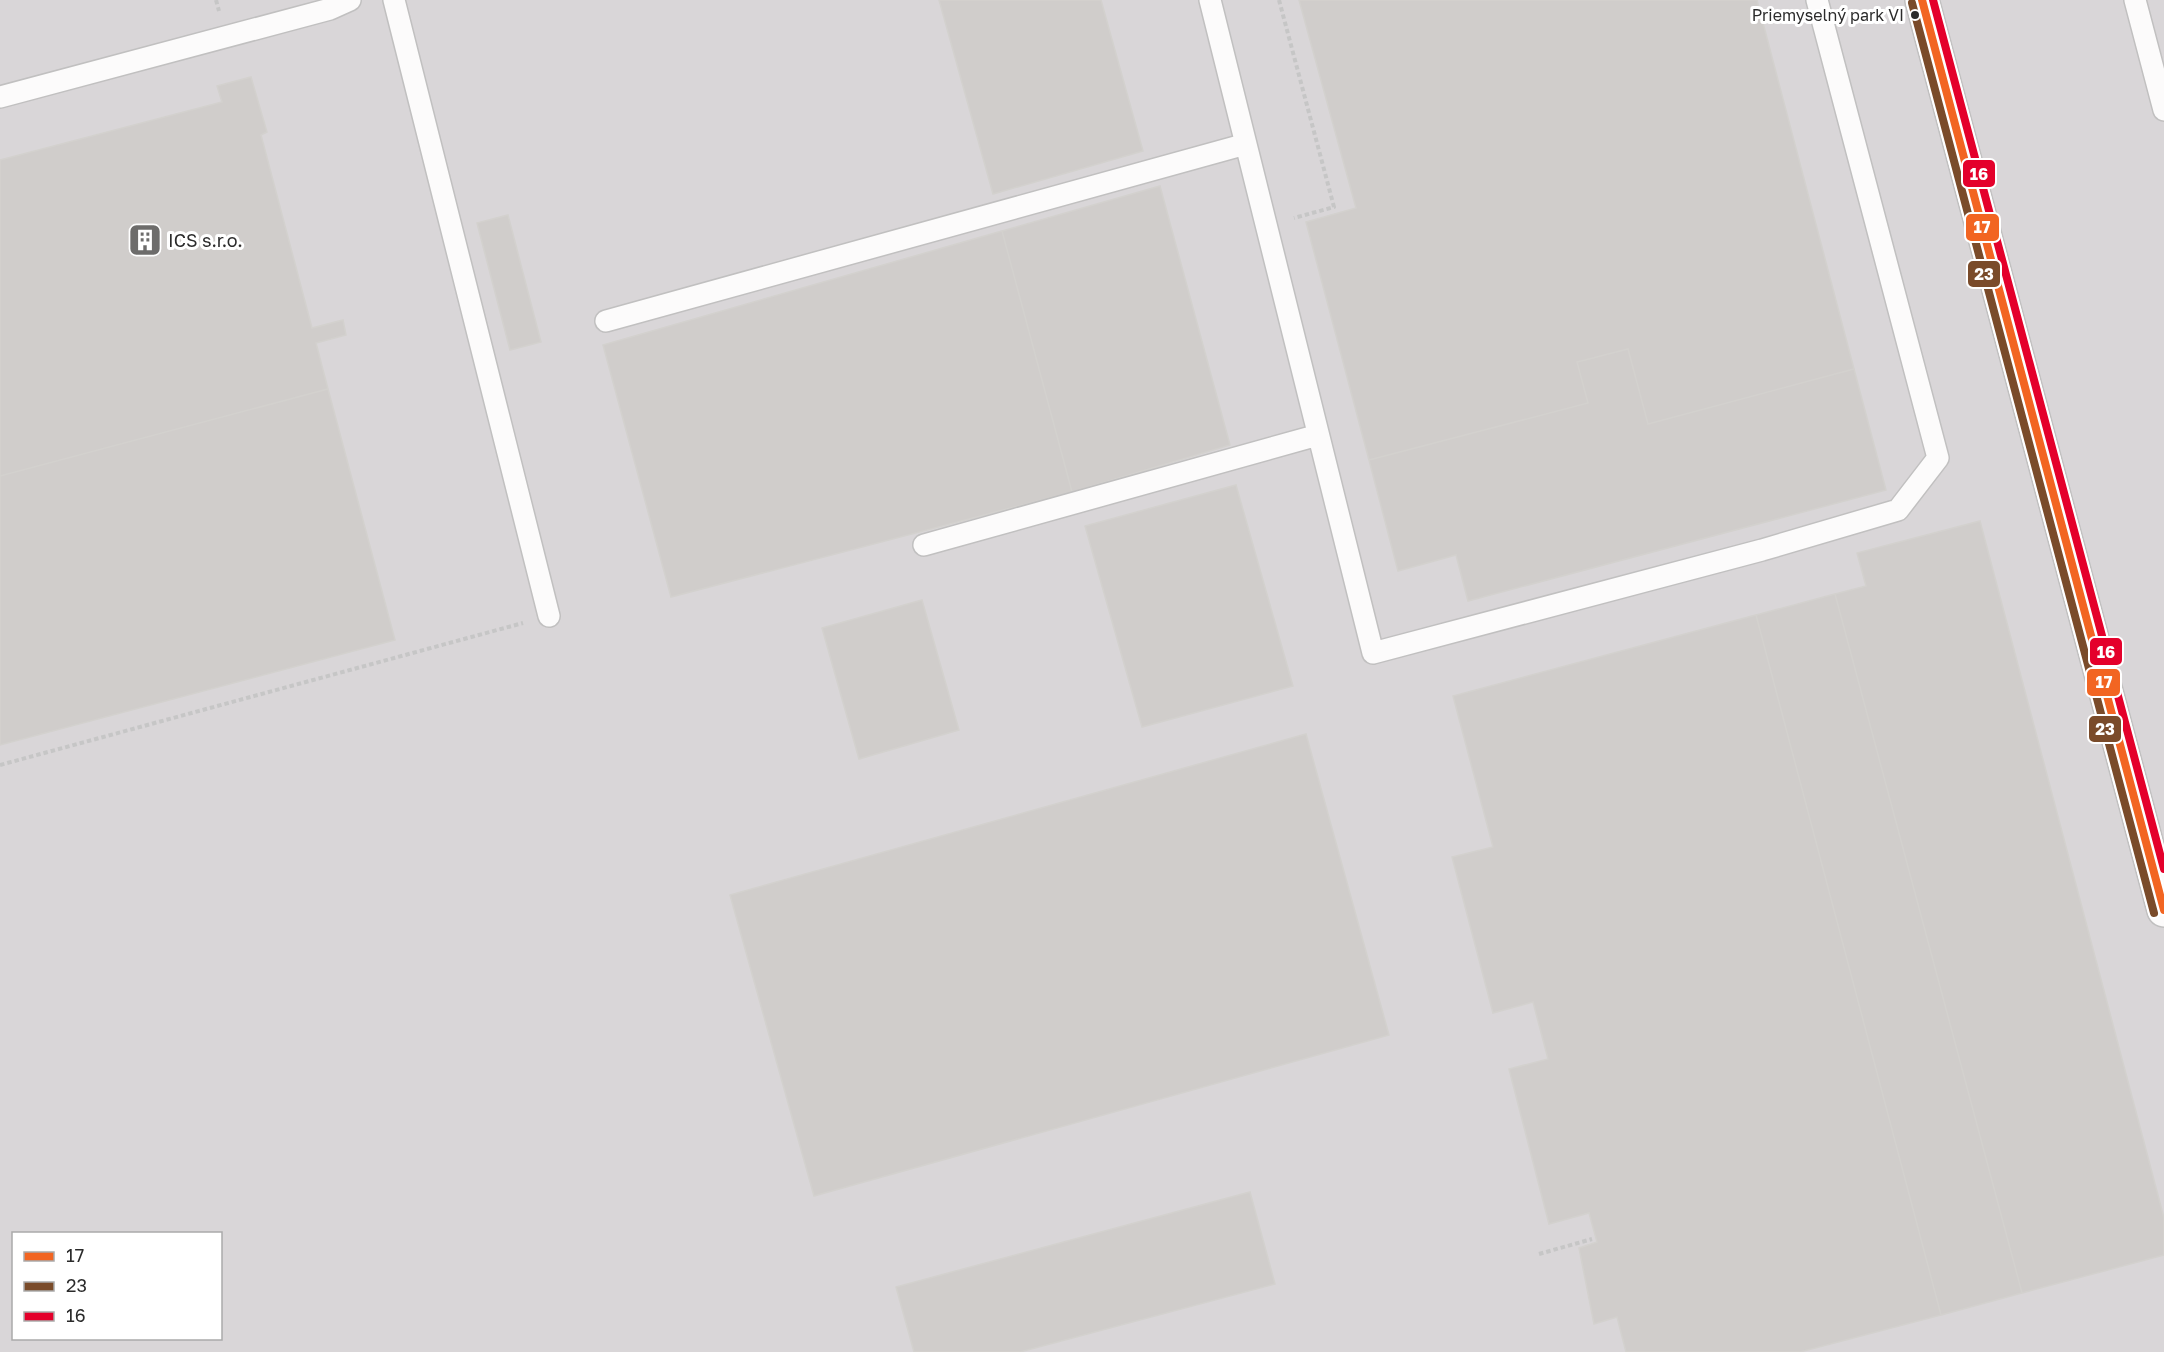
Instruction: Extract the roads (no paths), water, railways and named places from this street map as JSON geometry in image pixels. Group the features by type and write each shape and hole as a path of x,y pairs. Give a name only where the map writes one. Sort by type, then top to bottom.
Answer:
{"street":[{"path":"1922,0 2155,839 2164,906"}],"lane":[{"path":"0,97 330,9 350,0"},
{"path":"394,0 549,616"},
{"path":"1210,0 1373,653 1762,550 1898,510 1938,458 1817,0"},
{"path":"2135,0 2164,110"},
{"path":"606,321 1246,144"},
{"path":"924,545 1318,435"}],"place":[{"name":"Priemyselný park VI","path":"1915,15"},
{"name":"ICS s.r.o.","path":"145,240"}]}
